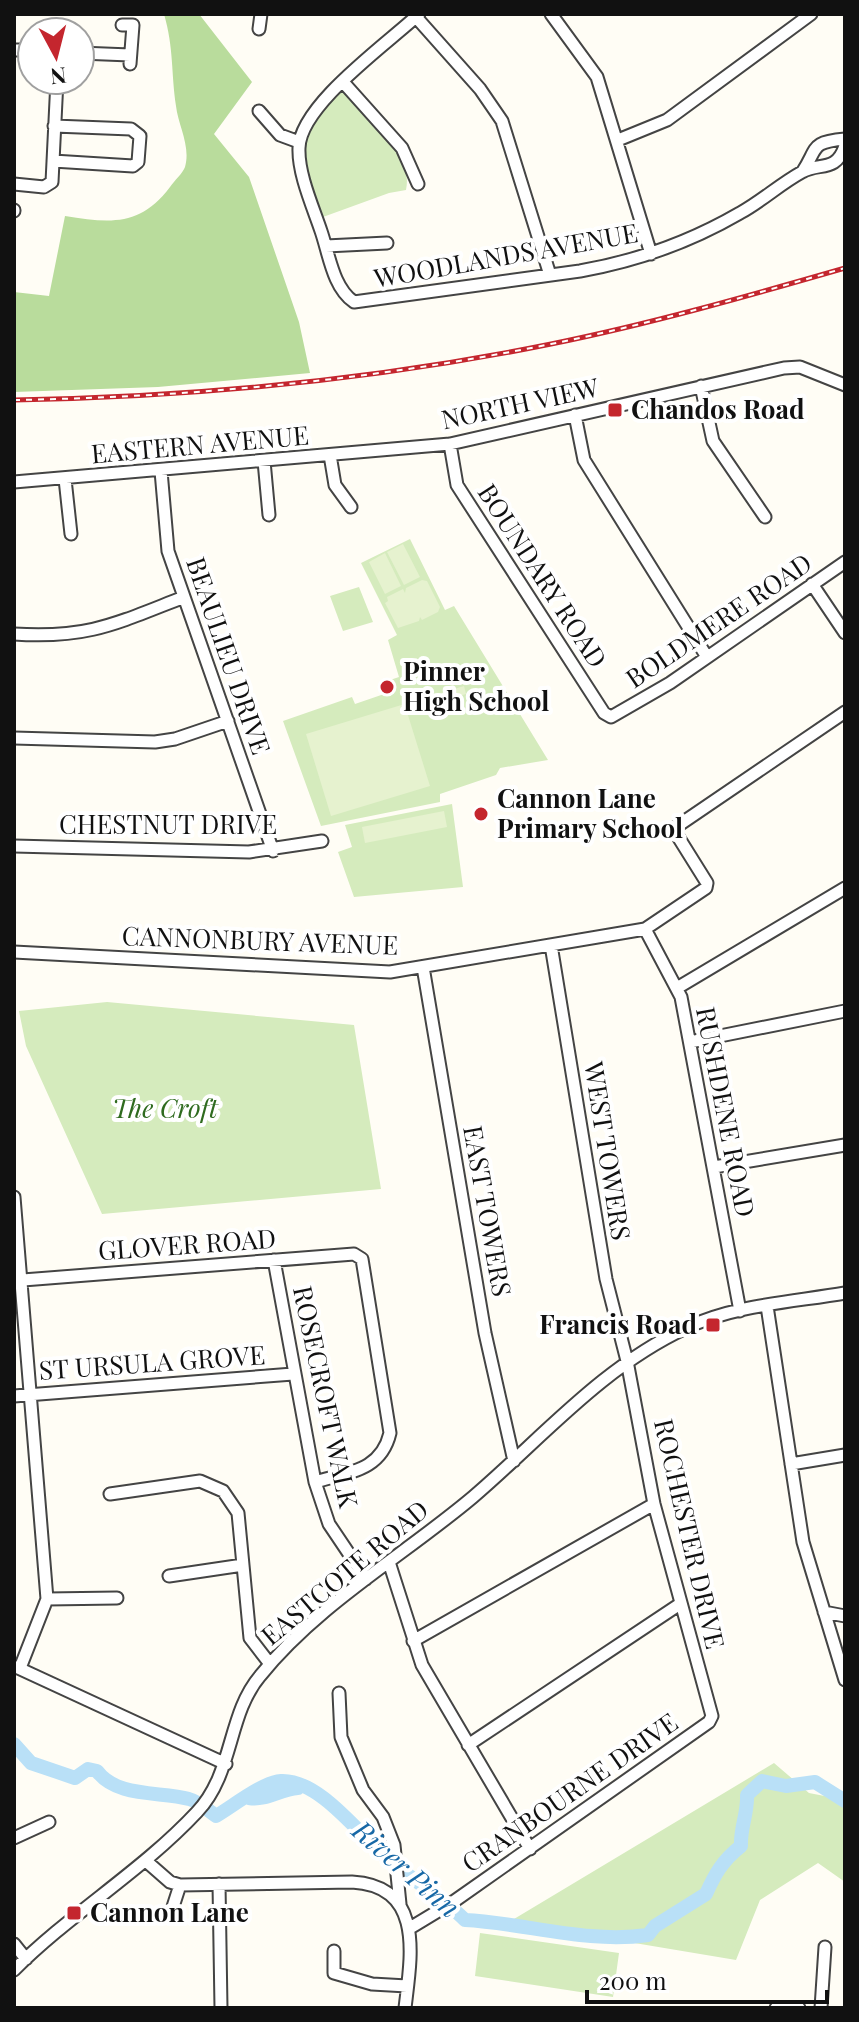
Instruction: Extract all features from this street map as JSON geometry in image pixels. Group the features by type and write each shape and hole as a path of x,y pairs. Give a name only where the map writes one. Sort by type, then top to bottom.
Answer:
{"street":[{"path":"259,29 261,14"},
{"path":"551,14 597,77 651,254"},
{"path":"618,140 667,120 811,14"},
{"path":"259,111 280,135 299,142 308,117 418,15 480,89 502,121 550,275"},
{"path":"96,55 130,60 133,25 122,25"},
{"path":"343,82 402,148 418,184"},
{"path":"14,184 49,186 56,96"},
{"path":"53,161 133,166 138,162 140,136 131,129 54,126"},
{"name":"WOODLANDS AVENUE","path":"803,171 814,149 830,139 845,139"},
{"name":"WOODLANDS AVENUE","path":"299,142 299,157 326,246 341,289 354,302 550,275 616,264 651,254 716,226 803,171 829,165 842,155 845,146"},
{"path":"326,246 387,243"},
{"name":"NORTH VIEW","path":"389,450 450,444 701,386 800,367 845,385"},
{"path":"701,386 713,441 765,517"},
{"path":"575,415 584,460 707,657"},
{"name":"BOUNDARY ROAD","path":"450,444 457,485 604,713 618,716"},
{"name":"EASTERN AVENUE","path":"14,482 389,450"},
{"path":"330,455 335,485 351,507"},
{"path":"264,461 269,515"},
{"name":"BEAULIEU DRIVE","path":"161,471 168,551 273,851"},
{"path":"65,479 71,534"},
{"name":"BOLDMERE ROAD","path":"618,716 845,562"},
{"path":"812,584 845,633"},
{"path":"14,634 73,636 100,630 184,597"},
{"path":"645,929 706,888 707,883 677,835 676,827 845,712"},
{"path":"14,738 155,742 228,721"},
{"name":"CHESTNUT DRIVE","path":"14,846 273,851 322,841"},
{"path":"677,988 845,888"},
{"name":"CANNONBURY AVENUE","path":"14,952 390,972 645,929"},
{"name":"RUSHDENE ROAD","path":"645,929 677,988 690,1042 740,1311"},
{"name":"WEST TOWERS","path":"551,945 606,1279 627,1361"},
{"name":"EAST TOWERS","path":"423,967 485,1333 514,1461"},
{"path":"690,1042 845,1011"},
{"path":"714,1167 845,1145"},
{"path":"14,1197 47,1599 17,1667 226,1764"},
{"name":"GLOVER ROAD","path":"23,1280 354,1254 362,1259 390,1433 385,1450 370,1465 315,1482"},
{"name":"ROSECROFT WALK","path":"274,1260 315,1482 329,1524 366,1579"},
{"name":"EASTCOTE ROAD","path":"14,1970 146,1861 206,1802 226,1764 249,1694 270,1664 366,1579 514,1461 627,1361 687,1327 740,1311 845,1293"},
{"path":"767,1306 803,1542 845,1680"},
{"name":"ROCHESTER DRIVE","path":"627,1361 654,1504 712,1716"},
{"name":"ST URSULA GROVE","path":"14,1396 293,1374"},
{"path":"791,1464 845,1455"},
{"path":"110,1494 200,1481 223,1491 238,1513 250,1638 270,1664"},
{"path":"413,1641 654,1504"},
{"path":"389,1562 422,1665 530,1849"},
{"path":"169,1576 243,1565"},
{"path":"47,1599 117,1598"},
{"path":"468,1745 680,1604"},
{"path":"824,1612 845,1616"},
{"path":"339,1693 341,1737 363,1790 383,1817 394,1845 400,1904 410,1928 405,2008"},
{"name":"CRANBOURNE DRIVE","path":"410,1928 530,1849 709,1722 712,1716"},
{"path":"14,1838 49,1822"},
{"path":"146,1861 170,1882 180,1885 369,1883 387,1891 400,1904"},
{"path":"219,1884 221,2008"},
{"path":"170,1916 180,1885"},
{"path":"14,1944 26,1959"},
{"path":"821,2008 825,1947"},
{"path":"334,1951 334,1973 372,1984 407,1986"},
{"path":"776,2008 799,2008"}],"green space":[{"path":"164,14 199,14 252,82 214,134 249,177 299,322 310,373 158,387 14,392 14,292 49,296 65,216 110,220 135,216 159,200 185,167 185,143 176,106"},
{"path":"338,93 347,93 397,149 407,176 406,190 389,193 323,217 309,178 304,151 312,126"},
{"path":"410,539 445,610 454,606 548,760 500,768 496,775 440,794 440,802 321,826 283,721 352,697 355,704 387,693 384,682 399,677 388,640 397,635 361,563"},
{"path":"403,544 420,577 404,585 387,552"},
{"path":"385,553 401,586 385,594 369,562"},
{"path":"422,580 427,581 440,607 438,612 398,628 385,603 387,597 403,589 405,593 406,588"},
{"path":"359,587 373,622 343,631 330,596"},
{"path":"464,686 466,694 407,712 430,786 331,816 306,734"},
{"path":"452,804 463,887 354,897 338,852 352,847 345,825"},
{"path":"444,811 447,827 365,843 362,827"},
{"name":"The Croft","path":"107,1002 354,1025 381,1189 102,1214 26,1046 19,1011"},
{"path":"774,1763 809,1793 845,1800 845,1882 818,1863 760,1900 736,1960 509,1922"},
{"path":"480,1933 619,1953 613,1997 475,1976"}],"waterway":[{"name":"River Pinn","path":"14,1744 31,1763 75,1778 88,1769 97,1771 116,1786 189,1799 216,1816 266,1785 281,1781 296,1783 325,1799 388,1859 465,1920 603,1937 648,1935 655,1926 706,1894 720,1868 741,1846 747,1795 762,1781 786,1786 815,1782 845,1801"},
{"path":"249,1798 262,1798 298,1788"}],"railway":[{"path":"14,400 216,390 418,368 625,328 845,268"}],"place":[{"name":"Chandos Road","path":"615,410"},
{"name":"Pinner High School","path":"387,687"},
{"name":"Cannon Lane Primary School","path":"481,814"},
{"name":"Francis Road","path":"713,1325"},
{"name":"Cannon Lane","path":"74,1913"}]}
